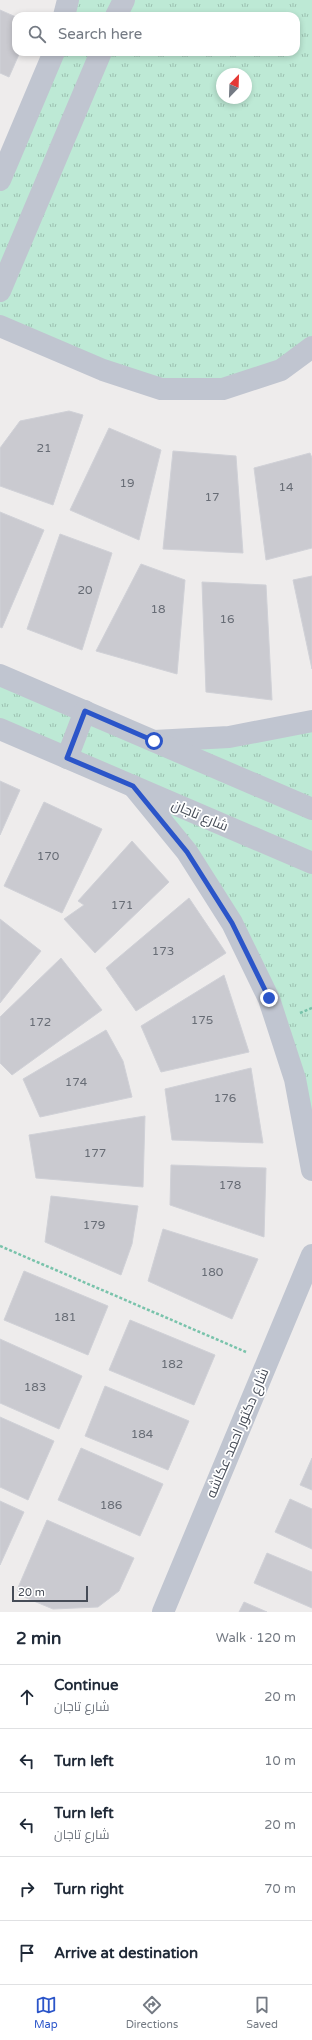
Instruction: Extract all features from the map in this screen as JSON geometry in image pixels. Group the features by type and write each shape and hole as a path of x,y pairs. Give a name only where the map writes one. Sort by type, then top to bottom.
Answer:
{"street":[{"path":"65,12 68,0"},
{"path":"118,12 124,0"},
{"path":"0,180 52,56"},
{"path":"0,291 99,56"},
{"path":"0,326 103,370 161,390 223,389 281,370 312,347"},
{"path":"0,675 312,809"},
{"path":"67,758 85,711"},
{"path":"154,741 229,737 312,721"},
{"name":"شارع تاجان","path":"0,729 312,863"},
{"path":"133,786 187,852 232,923 269,998 295,1078 312,1170"},
{"name":"شارع دكتور احمد عكاشه","path":"163,1612 312,1255"}],"path":[{"path":"0,1246 267,1361"}],"green space":[{"path":"68,0 312,0 312,347 281,370 161,389 0,326 0,180 52,56 300,56 300,12 65,12"},
{"path":"0,675 154,741 312,721 312,1169 269,999 133,786 0,729"}],"building":[{"path":"0,10 12,15 12,56 18,56 9,77 0,73"},
{"path":"69,411 83,415 53,505 0,486 0,448 20,421"},
{"path":"109,428 161,450 139,540 70,510"},
{"path":"173,451 236,456 243,553 163,549"},
{"path":"310,453 312,458 312,548 266,560 254,468"},
{"path":"0,512 44,530 2,628 0,627"},
{"path":"60,534 112,553 82,650 27,629"},
{"path":"141,564 185,580 177,674 96,651"},
{"path":"312,576 312,669 293,580"},
{"path":"202,582 266,585 272,700 206,692"},
{"path":"0,781 20,790 0,835"},
{"path":"44,802 102,829 62,913 4,886"},
{"path":"132,841 169,882 95,953 64,919 84,905 78,901"},
{"path":"189,898 226,953 136,1011 106,968"},
{"path":"0,919 41,951 0,1003"},
{"path":"61,958 102,1010 12,1075 0,1063 0,1017"},
{"path":"224,975 249,1052 161,1072 141,1026"},
{"path":"106,1030 123,1061 132,1097 40,1117 23,1079"},
{"path":"251,1068 263,1143 172,1140 165,1089"},
{"path":"145,1116 143,1187 36,1178 29,1135"},
{"path":"171,1165 266,1168 264,1237 170,1205"},
{"path":"51,1196 138,1206 132,1244 121,1275 45,1242"},
{"path":"163,1229 258,1259 232,1319 148,1281"},
{"path":"24,1271 108,1306 88,1355 4,1320"},
{"path":"130,1320 215,1355 194,1405 109,1370"},
{"path":"0,1339 82,1376 59,1429 0,1403"},
{"path":"105,1386 189,1421 168,1470 85,1436"},
{"path":"0,1417 54,1441 28,1500 0,1487"},
{"path":"81,1448 163,1484 140,1536 58,1500"},
{"path":"312,1458 312,1490 300,1485"},
{"path":"290,1499 312,1509 312,1549 275,1532"},
{"path":"0,1501 24,1512 0,1565"},
{"path":"47,1520 134,1558 119,1591 98,1607 53,1609 24,1597 17,1590"},
{"path":"267,1553 312,1572 312,1608 254,1583"},
{"path":"244,1602 267,1612 239,1612"}],"route":[{"path":"154,741 85,711 67,758 133,786 187,852 232,923 269,998"}]}
